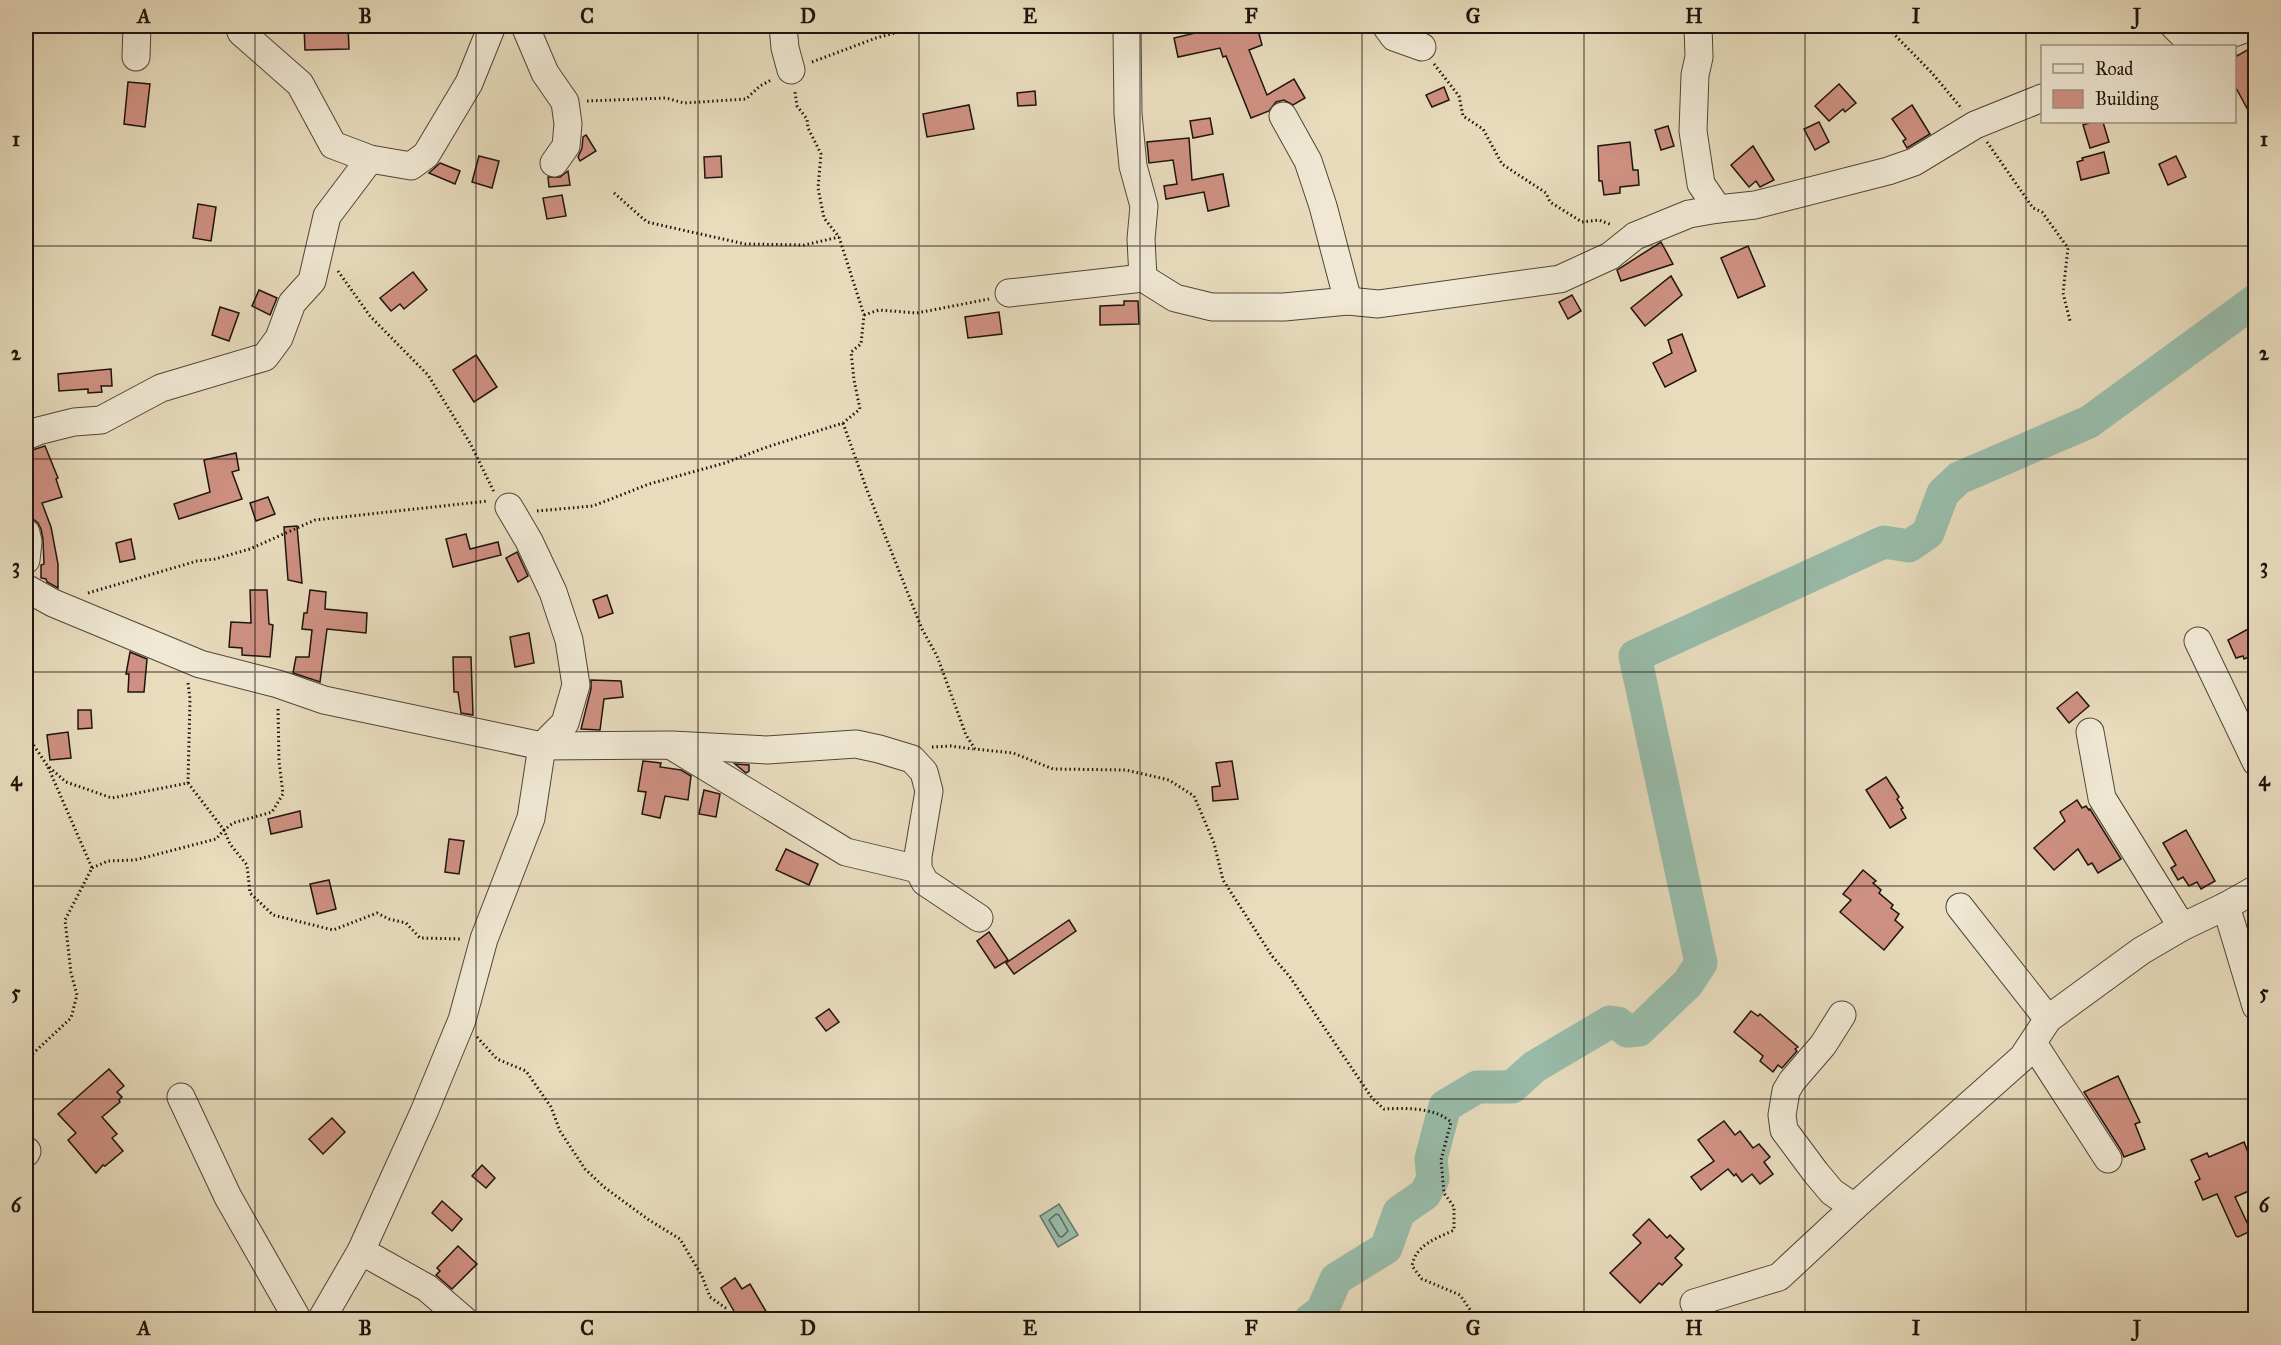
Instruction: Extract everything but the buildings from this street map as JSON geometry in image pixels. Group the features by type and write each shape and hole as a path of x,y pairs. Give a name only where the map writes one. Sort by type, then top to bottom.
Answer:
{"street":[{"path":"136,57 137,26"},
{"path":"239,26 241,32 300,84 333,145 370,159 411,166 426,155 469,83 492,26"},
{"path":"525,26 545,73 565,102 568,124 566,146 554,163"},
{"path":"783,26 785,48 791,70"},
{"path":"1129,26 1127,28 1128,114 1133,166 1144,206 1143,278"},
{"path":"1386,26 1394,37 1422,47"},
{"path":"1698,26 1699,57 1695,75 1693,131 1701,184 1718,209"},
{"path":"2174,26 2198,45"},
{"path":"2202,45 2253,26"},
{"path":"1009,293 1143,278 1175,298 1212,307 1284,307 1348,301 1378,304 1560,279 1610,256 1635,236 1689,214 1755,205 1888,171 1914,162 1975,125 2041,99"},
{"path":"1283,116 1308,161 1323,206 1348,301"},
{"path":"26,436 74,422 101,420 161,388 265,357 279,338 292,303 312,281 327,216 370,159"},
{"path":"321,1320 361,1251 424,1112 462,1020 484,939 531,818 542,746 565,723 576,685 569,640 553,592 529,542 503,504"},
{"path":"26,533 28,542 26,560"},
{"path":"26,588 53,603 182,658 278,684 324,700 542,746 672,745 767,750 856,744 912,759 924,772 929,791 918,856 918,869 925,882 979,918"},
{"path":"2198,641 2256,762"},
{"path":"2090,732 2102,798 2182,927"},
{"path":"672,745 846,852 918,869"},
{"path":"1694,1303 1779,1277 2023,1057 2048,1019 2142,951 2182,927 2256,889"},
{"path":"2226,906 2256,1006"},
{"path":"1960,907 2048,1019"},
{"path":"1842,1015 1823,1045 1786,1091 1782,1115 1784,1130 1801,1154 1832,1192 1854,1207"},
{"path":"2033,1043 2108,1159"},
{"path":"181,1097 228,1197 298,1320"},
{"path":"361,1251 427,1288 464,1320"}],"path":[{"path":"565,102 571,104 590,100 666,98 684,103 746,99 760,86 791,70 876,39 921,26"},
{"path":"1886,26 1932,73 1975,125 2033,208 2042,212 2068,248 2062,293 2070,321"},
{"path":"1422,47 1459,96 1463,116 1483,129 1502,164 1546,193 1550,202 1582,222 1599,220 1625,229 1635,236"},
{"path":"85,594 196,561 215,559 250,549 315,520 503,504 527,512 593,506 649,484 725,463 843,423 860,409 851,352 861,344 864,315 839,237 824,218 818,188 820,154 808,128 807,119 797,106 791,70"},
{"path":"614,194 647,222 745,244 804,245 839,237"},
{"path":"321,247 370,316 428,375 470,443 503,504"},
{"path":"864,315 879,310 917,313 996,298 1009,293"},
{"path":"843,423 922,630 937,656 966,735 975,749 1012,753 1053,769 1126,770 1169,780 1194,796 1215,843 1223,880 1272,956 1290,977 1372,1098 1384,1109 1405,1108 1442,1114 1451,1122 1441,1160 1444,1193 1454,1207 1454,1230 1424,1245 1414,1255 1412,1266 1422,1279 1460,1295 1477,1320"},
{"path":"182,658 190,699 188,783 247,865 250,893 273,915 333,930 377,913 406,923 420,938 484,939"},
{"path":"26,1060 70,1018 77,995 71,973 65,920 93,868 108,861 135,860 216,839 233,823 272,812 283,794 279,761 278,684"},
{"path":"26,734 47,765 93,868"},
{"path":"47,765 66,782 112,798 188,783"},
{"path":"462,1020 497,1059 526,1071 551,1107 560,1131 585,1170 613,1194 680,1239 702,1276 710,1297 728,1309"}],"water":[{"path":"1059,1204 1078,1235 1058,1247 1040,1216"}],"waterway":[{"path":"1310,1320 1322,1311 1336,1279 1386,1248 1399,1212 1425,1194 1433,1179 1431,1159 1445,1106 1477,1087 1512,1087 1534,1067 1610,1022 1618,1023 1627,1031 1639,1030 1688,983 1701,963 1635,656 1884,542 1909,546 1928,533 1943,493 1959,478 2089,422 2256,300"}]}
